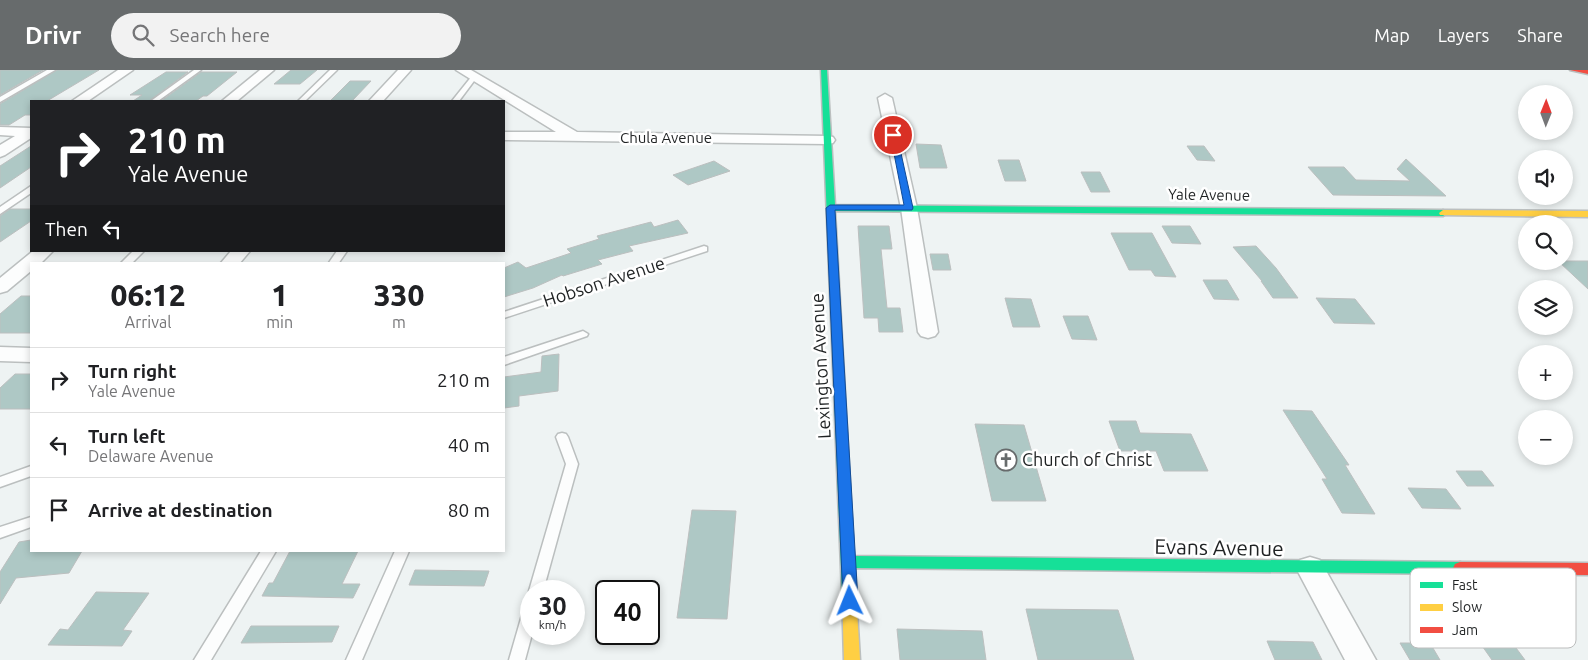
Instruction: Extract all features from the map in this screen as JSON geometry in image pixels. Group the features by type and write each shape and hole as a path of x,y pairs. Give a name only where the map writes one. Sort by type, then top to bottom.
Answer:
{"main road":[{"name":"Lexington Avenue","path":"824,70 849,562 852,660"},
{"path":"1573,70 1588,72"},
{"name":"Yale Avenue","path":"830,208 1588,214"},
{"name":"Evans Avenue","path":"849,562 1410,568"}],"street":[{"path":"80,100 127,70"},
{"path":"230,100 268,70"},
{"path":"377,100 405,70"},
{"path":"468,74 574,138"},
{"path":"886,98 909,208 928,332"},
{"path":"0,131 30,132"},
{"path":"0,152 30,133"},
{"name":"Chula Avenue","path":"505,136 828,140"},
{"path":"31,262 43,252"},
{"path":"231,262 239,252"},
{"path":"0,287 30,262"},
{"path":"0,354 30,353"},
{"path":"1310,568 1361,660"}],"lane":[{"path":"0,100 52,70"},
{"path":"155,100 198,70"},
{"path":"302,100 334,70"},
{"path":"455,100 468,74"},
{"path":"0,212 30,190"},
{"name":"Hobson Avenue","path":"505,315 704,249"},
{"path":"128,262 138,252"},
{"path":"505,361 583,334"},
{"path":"539,580 572,464 562,437"},
{"path":"0,482 30,471"},
{"path":"0,533 30,522"},
{"path":"202,660 268,552"},
{"path":"354,660 402,552"},
{"path":"517,660 521,645"}],"building":[{"path":"0,70 43,70 0,95"},
{"path":"57,70 99,70 49,100 30,100 30,115 25,115 9,125 0,125 0,104"},
{"path":"291,70 317,70 300,84 274,84"},
{"path":"166,72 188,72 150,100 134,100 142,95 130,95"},
{"path":"201,72 237,72 207,96 203,96 197,100 162,100"},
{"path":"350,81 371,81 353,100 331,100"},
{"path":"916,144 941,145 947,168 920,168"},
{"path":"1187,146 1204,146 1215,161 1197,160"},
{"path":"30,147 30,168 0,188 0,166"},
{"path":"1406,159 1446,196 1333,195 1308,167 1344,167 1356,180 1410,181 1397,169"},
{"path":"998,160 1019,160 1026,181 1005,181"},
{"path":"714,161 730,171 688,185 673,175"},
{"path":"1081,172 1100,172 1110,192 1091,192"},
{"path":"10,209 30,209 30,222 0,242 0,216"},
{"path":"678,220 688,233 629,246 633,251 598,260 602,264 562,275 533,288 505,297 505,268 518,262 526,268 571,253 567,249 599,239 597,236 651,222 654,227"},
{"path":"858,226 889,226 892,249 881,249 887,308 900,308 903,332 879,332 878,318 864,318"},
{"path":"1162,226 1190,226 1201,244 1172,243"},
{"path":"1111,233 1152,233 1176,277 1155,276 1151,270 1129,270"},
{"path":"1256,246 1276,268 1298,298 1273,298 1262,281 1233,247"},
{"path":"930,254 948,254 951,270 933,270"},
{"path":"1573,261 1588,261 1588,289 1568,270 1573,270"},
{"path":"1203,280 1227,280 1239,300 1214,299"},
{"path":"21,296 30,296 30,333 0,333 0,314"},
{"path":"1005,298 1031,299 1040,327 1013,327"},
{"path":"1316,298 1355,299 1375,324 1334,323"},
{"path":"1063,316 1088,316 1097,340 1072,339"},
{"path":"559,354 558,391 519,396 519,406 505,408 505,377 541,372 542,356"},
{"path":"15,374 30,374 30,409 0,409 0,388"},
{"path":"1283,410 1312,411 1349,465 1345,465 1375,514 1342,513 1322,479 1327,479"},
{"path":"1109,421 1136,421 1140,433 1191,434 1208,471 1164,471 1156,451 1120,451"},
{"path":"975,424 1024,425 1046,501 992,501"},
{"path":"1456,471 1482,471 1494,486 1467,486"},
{"path":"1408,488 1446,489 1461,509 1422,508"},
{"path":"692,510 736,511 727,619 677,618"},
{"path":"30,540 30,552 81,552 69,573 16,578 0,604 0,572 19,542"},
{"path":"289,552 358,552 342,584 360,584 353,598 262,596 269,583 273,583"},
{"path":"415,570 489,571 484,586 409,585"},
{"path":"96,592 149,593 123,630 132,631 122,646 48,645 60,629 68,630"},
{"path":"1026,609 1118,610 1134,660 1038,660"},
{"path":"251,626 339,626 332,642 241,643"},
{"path":"897,629 982,631 986,660 900,660"},
{"path":"1267,641 1313,642 1322,660 1275,660"},
{"path":"1400,643 1410,643 1410,648 1433,648 1440,660 1410,660"},
{"path":"1484,648 1516,648 1525,660 1492,660"}],"traffic: fast":[{"path":"824,70 849,593"},
{"path":"830,208 1443,213"},
{"path":"849,562 1460,568"}],"traffic: slow":[{"path":"1443,213 1588,214"},
{"path":"849,593 852,660"}],"traffic: jam":[{"path":"1573,70 1588,72"},
{"path":"1576,569 1588,569"}],"place":[{"name":"Church of Christ","path":"1006,460"}],"route":[{"path":"850,601 830,208 909,208 893,135"}]}
